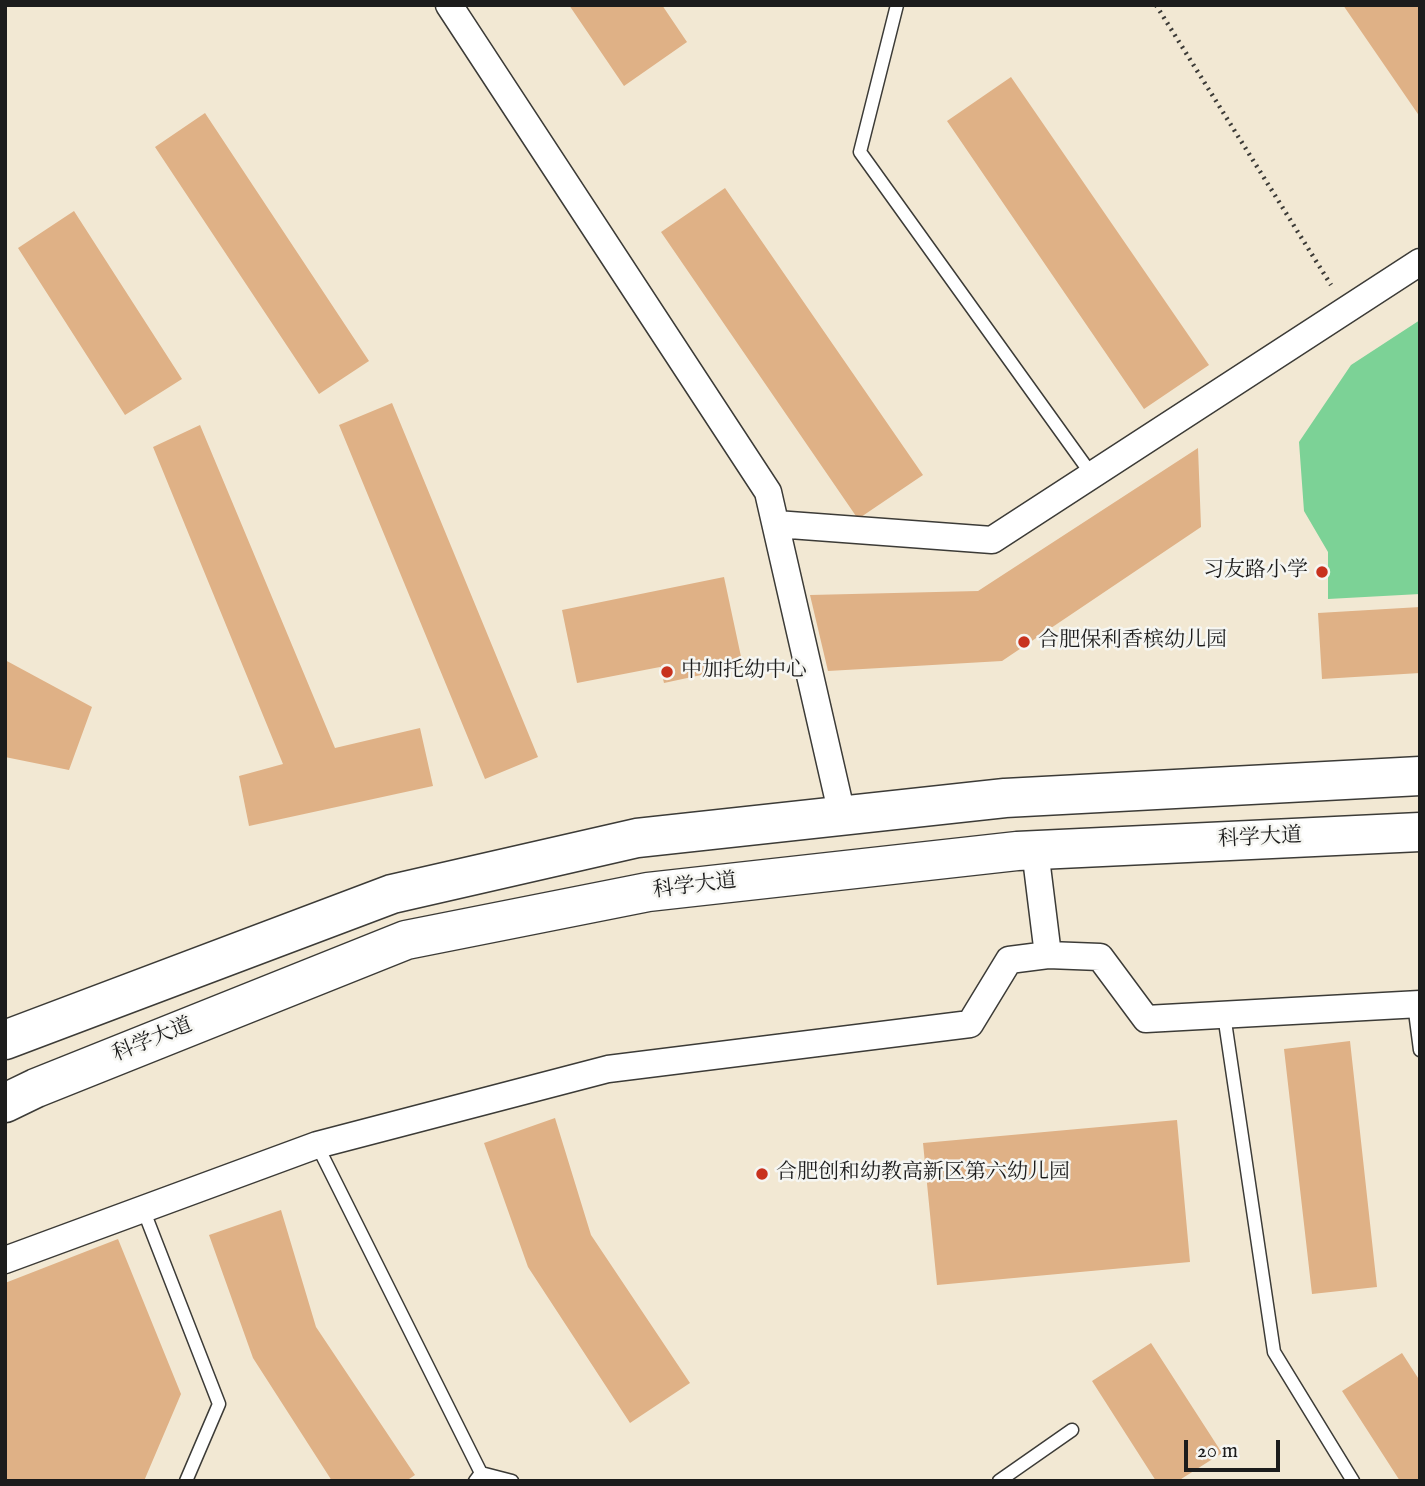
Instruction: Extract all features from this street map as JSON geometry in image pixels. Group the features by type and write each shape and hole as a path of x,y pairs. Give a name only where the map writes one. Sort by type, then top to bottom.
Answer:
{"main road":[{"path":"5,1040 392,894 637,838 1005,798 1420,776"},
{"name":"科学大道","path":"5,1103 36,1088 406,940 649,892 1035,850 1420,832"}],"street":[{"path":"449,5 768,492 842,815"},
{"path":"776,524 992,540 1420,262"},
{"path":"1035,850 1048,955"},
{"path":"5,1260 317,1145 608,1069 970,1024 1009,960 1048,955 1100,957 1146,1018 1417,1004"}],"lane":[{"path":"897,5 860,152 1092,475"},
{"path":"1417,1004 1420,1050"},
{"path":"1224,1015 1274,1352 1353,1481"},
{"path":"317,1145 478,1477 512,1481"},
{"path":"143,1209 219,1404 186,1481"},
{"path":"999,1481 1072,1430"}],"path":[{"path":"1156,5 1347,309"}],"green space":[{"path":"1420,320 1420,594 1328,599 1328,552 1304,511 1299,442 1351,365"}],"building":[{"path":"569,5 662,5 687,42 624,86"},
{"path":"1343,5 1420,5 1420,117"},
{"path":"1011,77 1209,365 1144,409 947,121"},
{"path":"205,113 369,361 319,394 155,147"},
{"path":"725,188 923,475 858,519 661,232"},
{"path":"74,211 182,379 125,415 18,248"},
{"path":"392,403 538,757 485,779 339,425"},
{"path":"200,425 335,748 420,728 433,786 249,826 239,776 283,764 153,447"},
{"path":"1198,448 1201,527 1002,661 828,671 810,595 978,591"},
{"path":"724,577 743,666 664,683 660,667 577,683 562,610"},
{"path":"1420,607 1420,673 1322,679 1318,613"},
{"path":"5,660 92,707 69,770 5,757"},
{"path":"1350,1041 1377,1287 1312,1294 1284,1049"},
{"path":"555,1118 591,1235 690,1383 630,1423 528,1267 484,1143"},
{"path":"1177,1120 1190,1262 937,1285 923,1143"},
{"path":"281,1210 316,1327 415,1475 406,1481 332,1481 253,1358 209,1235"},
{"path":"118,1239 181,1394 144,1481 5,1481 5,1283"},
{"path":"1151,1343 1222,1453 1178,1481 1156,1481 1092,1381"},
{"path":"1402,1353 1420,1381 1420,1481 1400,1481 1342,1391"}],"place":[{"name":"习友路小学","path":"1322,572"},
{"name":"合肥保利香槟幼儿园","path":"1024,642"},
{"name":"中加托幼中心","path":"667,672"},
{"name":"合肥创和幼教高新区第六幼儿园","path":"762,1174"}]}
